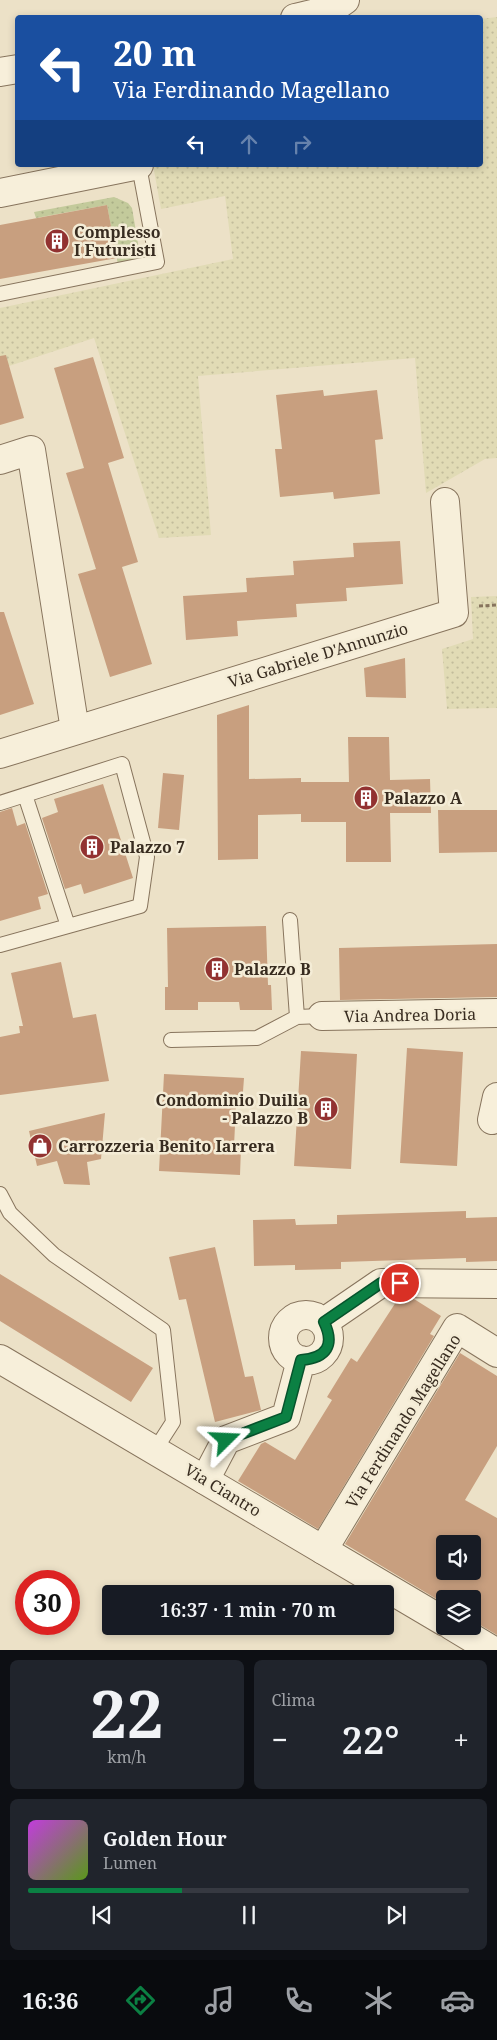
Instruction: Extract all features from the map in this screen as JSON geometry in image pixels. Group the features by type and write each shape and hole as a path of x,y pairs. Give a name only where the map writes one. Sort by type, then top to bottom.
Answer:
{"street":[{"path":"310,15 339,5 345,0"},
{"path":"0,72 15,70"},
{"path":"0,193 134,167"},
{"path":"0,460 31,450 75,730"},
{"name":"Via Gabriele D'Annunzio","path":"0,754 454,614 445,502"},
{"name":"Via Andrea Doria","path":"310,1016 497,1013"},
{"path":"324,1322 381,1283 497,1284"},
{"path":"301,1315 313,1316 324,1322 330,1335 327,1350 316,1359 301,1360 290,1354 284,1344 284,1332 290,1321 301,1315"},
{"name":"Via Ferdinando Magellano","path":"324,1550 457,1328 497,1353"},
{"name":"Via Ciantro","path":"0,1359 436,1617"},
{"path":"205,1480 226,1440 286,1417 301,1360"},
{"path":"467,1635 492,1650"}],"lane":[{"path":"0,294 157,262 139,167"},
{"path":"0,803 122,764 147,857 140,906 0,945"},
{"path":"24,795 68,926"},
{"path":"171,1040 257,1038 310,1016 290,920"},
{"path":"0,1194 10,1214 54,1256 163,1330 174,1422 155,1450"}],"shaded area":[{"path":"497,17 497,458 485,459 426,493 415,358 198,376 211,535 159,538 94,338 0,369 0,308 233,259 225,196 161,209 153,167 483,167 483,19"},
{"path":"497,596 497,708 447,709 442,649 473,639 471,597"}],"green space":[{"path":"114,197 128,203 132,208 141,261 118,265 107,205 36,218 34,212"}],"building":[{"name":"Complesso I Futuristi","path":"107,205 117,258 0,279 0,225"},
{"path":"6,355 24,418 0,425 0,356"},
{"path":"93,357 124,458 108,463 138,562 122,567 152,664 110,677 78,574 96,569 66,473 84,468 54,368"},
{"path":"323,390 324,396 377,390 383,439 375,440 380,494 334,499 333,492 280,497 275,449 282,449 276,395"},
{"path":"400,541 403,584 346,588 347,601 296,604 297,617 237,621 238,636 186,640 183,596 247,592 246,578 294,575 293,561 354,557 353,543"},
{"path":"0,612 4,612 34,704 0,715"},
{"path":"405,658 406,698 366,697 364,668"},
{"path":"249,705 249,779 301,778 301,782 349,782 348,737 389,737 390,780 430,779 431,813 390,813 391,862 346,862 346,822 301,822 301,814 258,815 258,859 218,860 217,715"},
{"path":"163,773 184,775 179,830 158,828"},
{"name":"Palazzo 7","path":"103,784 133,878 84,894 81,884 65,889 42,818 58,812 54,799"},
{"path":"12,808 17,826 25,823 48,894 38,897 41,909 0,921 0,812"},
{"path":"438,810 497,810 497,852 439,853"},
{"name":"Palazzo B","path":"266,926 268,985 271,985 272,1010 240,1010 239,1002 198,1002 198,1010 165,1010 165,987 168,987 167,928"},
{"path":"497,944 497,997 340,1000 339,948"},
{"path":"61,962 73,1018 96,1014 109,1081 0,1095 0,1037 20,1033 19,1026 23,1026 11,973"},
{"path":"407,1048 463,1052 457,1166 400,1163"},
{"name":"Condominio Duilia - Palazzo B","path":"301,1051 357,1054 351,1169 294,1166"},
{"path":"164,1074 244,1078 242,1105 236,1105 234,1146 241,1147 240,1175 159,1171"},
{"path":"105,1113 101,1159 87,1162 90,1185 64,1184 57,1161 37,1166 29,1131"},
{"path":"466,1211 466,1218 497,1217 497,1261 466,1262 466,1258 341,1262 341,1269 295,1270 295,1265 254,1266 253,1220 295,1219 296,1225 337,1224 337,1215"},
{"path":"215,1247 245,1377 253,1376 261,1410 215,1422 186,1299 179,1300 169,1257"},
{"path":"0,1274 153,1368 131,1402 0,1321"},
{"path":"398,1299 414,1299 441,1316 430,1334 434,1336 318,1529 238,1481 261,1444 265,1442 295,1460 332,1400 327,1397 351,1358 357,1362"},
{"path":"460,1353 497,1376 497,1446 465,1500 497,1518 497,1635 481,1625 481,1590 436,1590 436,1599 345,1544"}],"place":[{"name":"Complesso I Futuristi","path":"57,241"},
{"name":"Palazzo A","path":"366,798"},
{"name":"Palazzo 7","path":"92,847"},
{"name":"Palazzo B","path":"217,969"},
{"name":"Condominio Duilia - Palazzo B","path":"326,1109"},
{"name":"Carrozzeria Benito Iarrera","path":"40,1146"}],"route":[{"path":"226,1440 286,1417 301,1360 316,1359 327,1350 330,1335 324,1322 381,1283 400,1283"}]}
